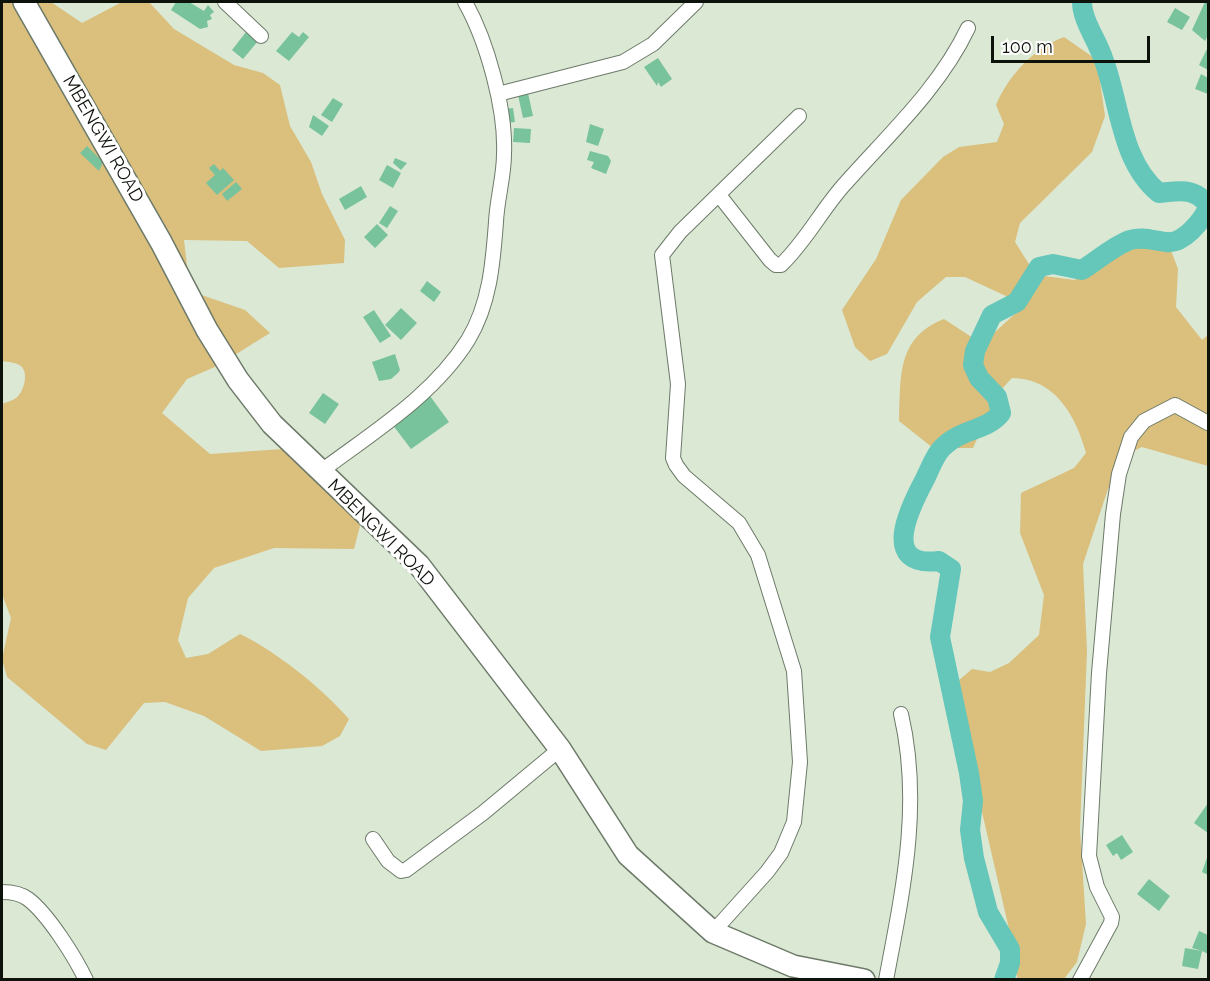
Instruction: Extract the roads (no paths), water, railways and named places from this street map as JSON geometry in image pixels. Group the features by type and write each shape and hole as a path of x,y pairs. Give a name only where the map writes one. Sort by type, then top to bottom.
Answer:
{"main road":[{"name":"MBENGWI ROAD","path":"24,2 161,242 207,330 238,380 272,424 419,565 560,749 628,855 713,932 793,966 864,980"}],"street":[{"path":"225,2 261,36"},
{"path":"320,472 408,407 441,375 468,340 482,313 492,268 504,154 498,94 473,16 465,2"},
{"path":"498,94 622,62 653,44 696,2"},
{"path":"719,195 770,260 776,265 781,265 815,226 842,188 893,133 950,62 968,28"},
{"path":"713,932 781,853 794,822 800,762 794,671 758,555 739,523 684,476 673,458 678,384 662,255 680,232 799,116"},
{"path":"1080,980 1111,923 1112,917 1097,887 1089,856 1099,673 1119,474 1136,430 1163,410 1175,405 1209,423"},
{"path":"886,980 911,840 912,783 908,744 901,714"},
{"path":"373,839 394,867 401,871 406,870 483,813 560,749"},
{"path":"2,892 17,893 28,899 76,959 86,980"}],"waterway":[{"path":"1082,2 1087,23 1109,75 1123,130 1136,165 1159,193 1180,191 1192,193 1208,205"},
{"path":"1004,980 1010,963 1010,949 988,912 974,858 970,830 973,801 969,773 940,637 951,569 939,561 921,561 909,555 904,546 907,519 940,450 958,436 989,423 1001,413 997,397 979,378 973,365 975,351 992,315 1017,302 1039,267 1053,264 1082,270 1130,240 1173,242 1191,231 1208,208"}]}
